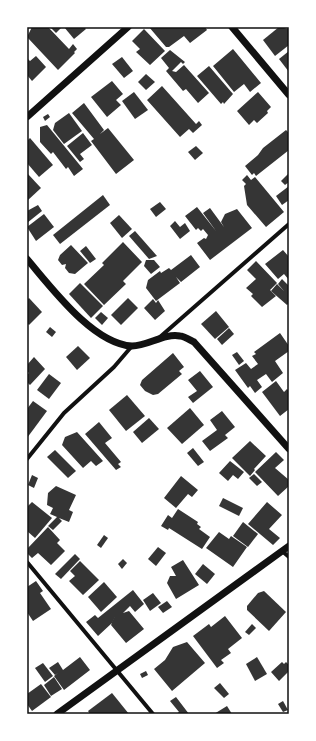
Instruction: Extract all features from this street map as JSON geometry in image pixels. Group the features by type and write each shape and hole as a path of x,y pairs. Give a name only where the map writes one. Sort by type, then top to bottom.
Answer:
{"street":[{"path":"27,117 128,27"},
{"path":"232,27 289,95"},
{"path":"157,340 289,224"},
{"path":"27,259 80,320 110,339 132,346 181,336 194,342 289,449"},
{"path":"27,458 64,413 114,367 132,346"},
{"path":"57,714 289,546"},
{"path":"282,551 289,558"},
{"path":"27,562 119,670 154,714"}],"building":[{"path":"32,27 48,27 69,49 73,44 77,49 74,52 75,53 58,70 27,37"},
{"path":"50,27 62,27 56,33"},
{"path":"64,27 84,27 86,29 74,39"},
{"path":"149,27 205,27 207,30 190,43 184,36 169,47 166,47"},
{"path":"279,27 289,29 289,45 275,56 263,40"},
{"path":"144,29 165,51 150,65 136,52 140,49 132,41"},
{"path":"233,49 261,83 250,92 244,84 234,92 213,66"},
{"path":"170,50 185,62 183,64 181,62 172,71 176,72 184,65 209,93 198,103 186,89 183,91 166,71 169,68 161,58"},
{"path":"289,51 289,72 279,59"},
{"path":"36,56 46,67 32,81 27,75 27,58 30,61"},
{"path":"122,57 133,71 124,78 112,64"},
{"path":"209,66 233,94 224,104 223,102 221,104 197,76"},
{"path":"146,74 155,82 146,90 138,82"},
{"path":"112,81 123,94 116,100 121,105 107,117 91,97"},
{"path":"162,86 196,124 199,121 202,125 193,133 189,129 180,137 147,100"},
{"path":"134,92 148,110 135,119 122,101"},
{"path":"258,92 271,107 267,111 268,113 257,123 254,120 249,125 237,111"},
{"path":"84,103 104,130 100,134 108,128 134,160 116,174 91,141 94,139 72,113"},
{"path":"69,113 82,131 64,144 53,130 55,123"},
{"path":"48,114 50,117 45,121 43,117"},
{"path":"47,125 83,169 74,176 68,167 66,169 53,152 51,154 40,142 40,127"},
{"path":"286,130 289,133 289,150 256,176 254,173 252,175 245,166 258,155 263,148"},
{"path":"83,133 92,145 80,154 84,159 80,162 67,146"},
{"path":"30,138 53,165 39,177 27,163 27,141"},
{"path":"196,146 203,153 195,160 188,152"},
{"path":"27,173 41,188 27,201"},
{"path":"289,173 289,182 285,185 281,181"},
{"path":"247,175 251,180 255,177 284,212 266,227 247,205 244,186 246,184 242,180"},
{"path":"289,186 289,200 282,205 276,196"},
{"path":"103,195 110,205 60,244 53,235"},
{"path":"160,202 166,209 156,217 150,209"},
{"path":"38,205 42,211 27,223 27,211"},
{"path":"197,207 216,231 203,213 210,208 224,227 221,222 225,214 237,209 252,228 210,260 197,243 204,238 206,239 208,235 203,229 201,231 198,228 196,230 185,216"},
{"path":"44,214 54,227 36,241 27,227"},
{"path":"119,215 132,229 122,238 110,223"},
{"path":"175,221 180,227 185,223 190,231 180,239 170,226"},
{"path":"135,231 157,256 149,259 129,236"},
{"path":"123,242 142,262 123,281 126,284 104,305 84,284 104,265 102,263"},
{"path":"71,245 88,263 75,274 69,273 65,268 66,264 62,265 58,260 60,255"},
{"path":"86,246 96,259 90,263 80,251"},
{"path":"283,250 289,257 289,280 284,274 278,279 265,264"},
{"path":"191,255 200,267 181,282 176,277 180,283 156,301 146,288 148,280 160,271 161,273 169,268 171,270"},
{"path":"146,260 154,260 160,267 151,274 144,266"},
{"path":"256,261 277,283 270,290 276,296 262,307 251,296 253,294 246,288 256,279 247,270"},
{"path":"282,279 289,286 289,303 287,305 271,291 277,284 284,291 278,284"},
{"path":"80,283 103,306 91,318 69,294"},
{"path":"29,298 42,312 29,325 27,323 27,300"},
{"path":"128,298 138,308 121,325 111,315"},
{"path":"153,299 156,303 158,300 165,311 155,320 144,308"},
{"path":"216,311 229,327 215,339 201,324"},
{"path":"101,312 108,318 102,325 95,318"},
{"path":"50,327 56,332 52,337 46,332"},
{"path":"229,328 234,334 222,345 217,339"},
{"path":"280,333 289,346 289,351 275,361 283,373 272,382 266,374 257,380 262,387 255,393 250,386 248,388 235,370 246,363 251,369 258,364 252,356 256,354 254,352"},
{"path":"78,346 90,358 77,370 66,357"},
{"path":"237,352 244,361 239,365 232,355"},
{"path":"173,353 184,367 179,371 182,374 158,394 153,395 145,391 140,385 142,380"},
{"path":"34,357 45,369 30,385 27,382 27,375 29,373 27,371 27,365"},
{"path":"200,371 213,387 193,403 188,397 197,391 188,380"},
{"path":"49,374 61,383 49,399 37,390"},
{"path":"276,381 284,392 287,389 289,391 289,409 280,416 262,392"},
{"path":"127,395 145,416 126,431 109,410"},
{"path":"33,401 47,411 27,438 27,409"},
{"path":"190,408 204,425 182,444 167,428"},
{"path":"222,411 235,427 225,435 228,438 210,451 202,441 217,430 210,420"},
{"path":"149,418 159,429 142,443 133,432"},
{"path":"99,422 112,438 105,443 121,462 118,464 121,467 116,470 85,434"},
{"path":"77,432 103,461 96,466 91,461 83,468 62,445 65,437"},
{"path":"250,441 266,456 254,469 255,470 250,476 232,458"},
{"path":"193,448 204,462 198,466 187,453"},
{"path":"55,450 76,471 68,478 47,457"},
{"path":"276,452 284,460 275,468 289,480 289,486 278,496 255,472"},
{"path":"230,461 244,472 238,479 233,475 228,481 219,473"},
{"path":"254,474 262,482 257,486 249,478"},
{"path":"32,475 38,478 34,488 28,485"},
{"path":"181,476 198,490 192,497 188,494 176,508 164,498"},
{"path":"56,486 76,495 69,510 73,512 69,522 59,518 62,521 53,530 48,526 57,517 50,514 53,508 47,505 48,493"},
{"path":"223,498 243,508 239,516 219,506"},
{"path":"32,502 52,518 35,538 27,531 27,507"},
{"path":"267,502 282,515 269,529 280,538 273,545 248,524"},
{"path":"178,509 198,522 197,524 201,527 199,529 210,537 202,549 169,528 168,530 161,526 168,515 172,518"},
{"path":"243,522 258,534 248,547 233,536"},
{"path":"48,527 60,540 57,543 65,551 51,565 38,553 32,558 27,553 27,549"},
{"path":"219,532 229,539 231,536 247,547 233,567 206,548"},
{"path":"104,535 108,538 101,548 97,545"},
{"path":"158,547 166,553 156,566 148,559"},
{"path":"75,554 80,559 61,579 55,574"},
{"path":"123,559 127,563 122,569 118,564"},
{"path":"183,560 199,585 176,599 167,583 170,576 176,576 171,567"},
{"path":"80,561 99,580 83,595 69,581 75,576 70,571"},
{"path":"203,564 215,574 207,584 195,574"},
{"path":"36,581 43,591 40,593 51,609 33,621 27,612 27,587"},
{"path":"104,582 117,597 101,612 88,597"},
{"path":"133,590 144,604 135,612 130,606 123,613 129,611 144,629 126,643 111,625 112,623 98,636 86,622 95,615 98,618"},
{"path":"264,591 286,612 269,631 247,610 247,606 258,593"},
{"path":"153,593 161,603 150,611 143,600"},
{"path":"167,601 172,607 163,613 158,607"},
{"path":"225,616 242,638 228,649 231,653 221,660 224,663 217,668 193,636 209,624 211,627"},
{"path":"252,624 256,628 249,635 245,632"},
{"path":"187,642 205,663 172,691 154,669 165,660 173,647"},
{"path":"80,657 90,670 64,690 54,676 58,673 55,675 49,668 58,662 63,670"},
{"path":"257,657 267,674 255,681 246,664"},
{"path":"282,662 284,664 286,662 289,665 289,671 279,681 271,672"},
{"path":"43,663 53,676 45,682 35,668"},
{"path":"146,671 148,675 142,678 140,674"},
{"path":"54,677 62,689 51,696 44,685"},
{"path":"220,683 229,694 224,698 214,688"},
{"path":"41,684 51,697 32,711 27,704 27,694"},
{"path":"112,693 129,714 90,714 88,711"},
{"path":"176,697 189,714 176,714 179,712 170,701"},
{"path":"283,701 288,710 283,712 278,704"},
{"path":"227,706 232,714 214,714"}]}
